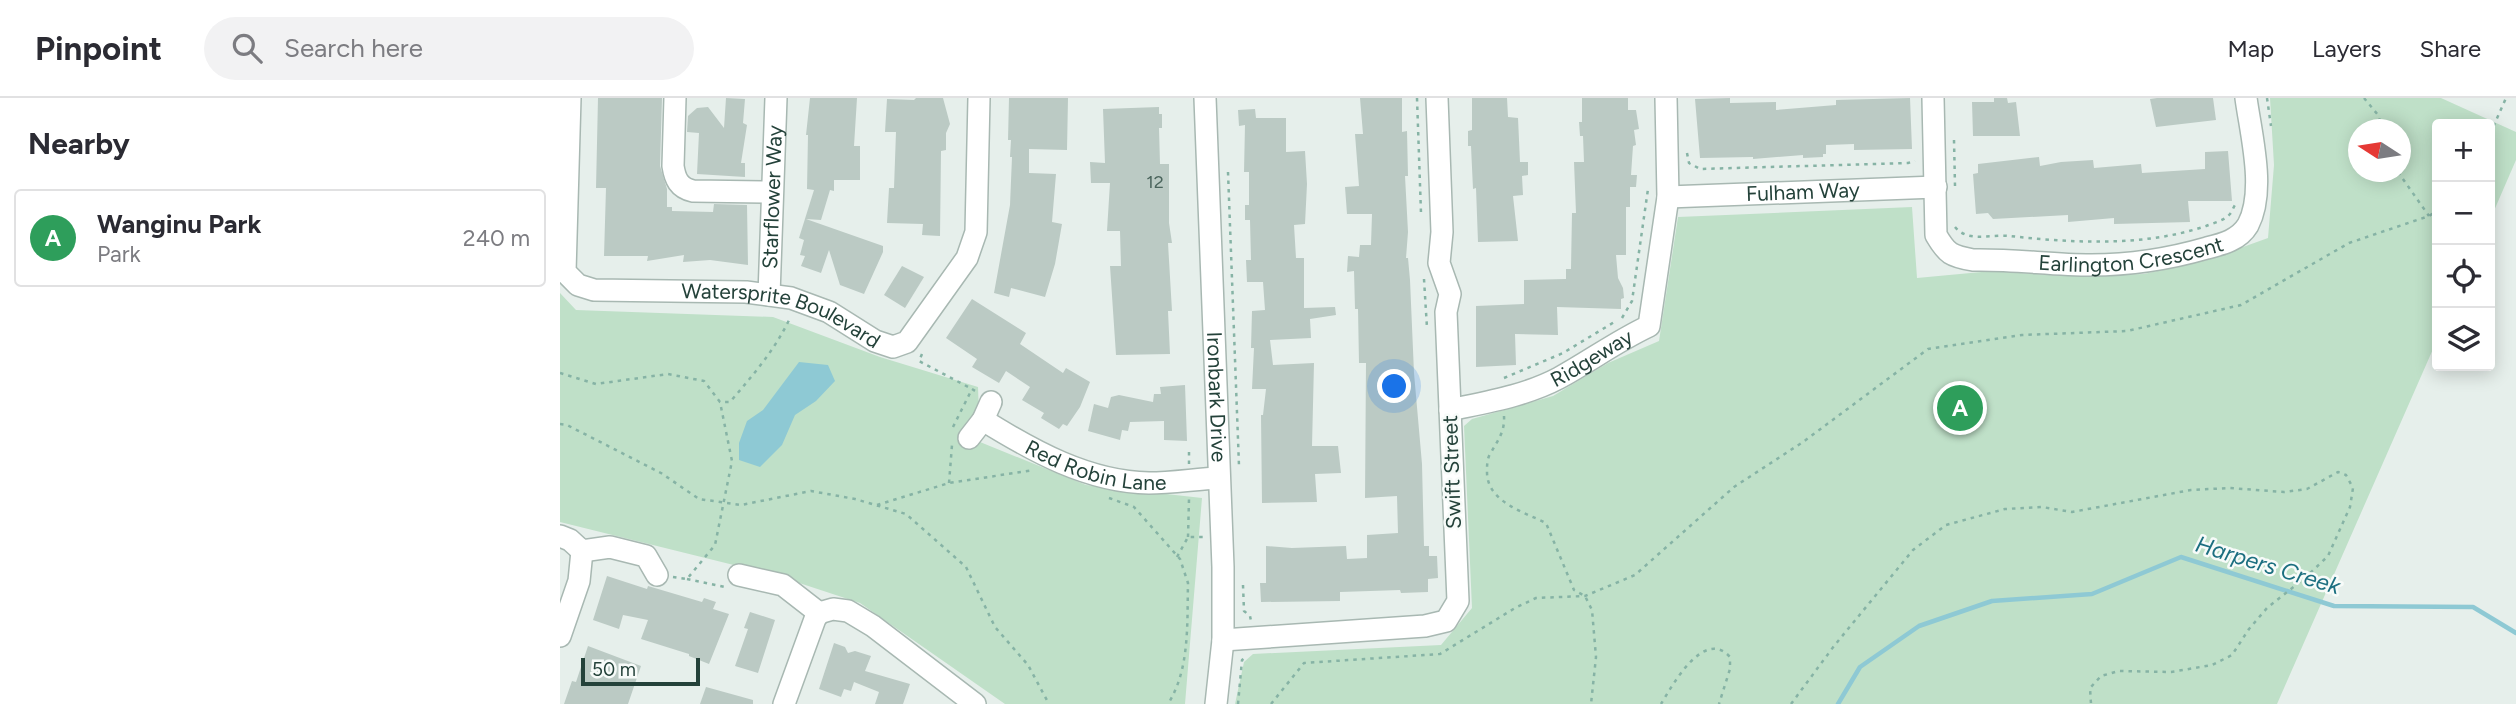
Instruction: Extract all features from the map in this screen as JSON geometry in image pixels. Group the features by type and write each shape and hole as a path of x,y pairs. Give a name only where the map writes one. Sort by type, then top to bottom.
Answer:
{"street":[{"name":"Watersprite Boulevard","path":"570,98 565,272 578,285 594,289 746,292 798,300 829,312 875,341 893,347 907,342 919,326 967,258 976,232 979,98"},
{"path":"675,98 673,166 674,177 679,184 693,191 772,192"},
{"name":"Starflower Way","path":"769,295 776,98"},
{"name":"Ironbark Drive","path":"1205,98 1229,474 1221,536 1223,640 1215,702"},
{"name":"Swift Street","path":"1223,640 1425,626 1446,621 1458,601 1446,313 1450,294 1439,263 1442,232 1437,98"},
{"path":"1666,98 1668,197"},
{"name":"Earlington Crescent","path":"1934,98 1945,190 1936,235 1945,250 1955,257 1973,260 2091,265 2136,263 2180,256 2240,236 2249,223 2255,201 2256,168 2246,98"},
{"name":"Fulham Way","path":"1668,197 1945,190"},
{"name":"Ridgeway","path":"1450,410 1500,389 1528,392 1559,378 1612,344 1649,326 1668,197"},
{"name":"Red Robin Lane","path":"970,438 987,411 1027,447 1062,464 1105,476 1147,483 1229,474"},
{"path":"560,636 579,581 570,542 610,547 646,556 657,575"},
{"path":"739,575 783,585 819,613"},
{"path":"784,704 814,619 819,613 833,609 848,611 873,626 975,704"}],"path":[{"path":"1417,98 1422,223"},
{"path":"2364,98 2379,119"},
{"path":"2495,123 2506,98"},
{"path":"1945,190 1954,134"},
{"path":"1686,144 1689,163 1700,169 1908,163 1915,161 1916,154"},
{"path":"1228,167 1229,474"},
{"path":"1591,704 1596,657 1592,610 1585,596 1574,590 1546,523 1509,505 1492,492 1487,477 1487,459 1505,430 1500,389 1622,318 1633,301 1650,181"},
{"path":"2405,182 2429,216"},
{"path":"1955,217 1955,229 1967,237 2006,235 2078,242 2121,241 2187,232 2221,220 2230,214 2236,201"},
{"path":"1271,704 1304,663 1440,654 1536,598 1585,596 1635,575 1734,487 1803,442 1928,349 2022,335 2127,331 2242,305 2349,243 2432,214"},
{"path":"1424,279 1427,334"},
{"path":"720,402 730,402 763,363 782,335 798,300"},
{"path":"919,326 929,335 919,361 972,389"},
{"path":"560,373 596,384 668,374 704,381 720,402 732,461 715,545 687,579 657,575"},
{"path":"560,424 567,425 661,473 699,499 741,505 811,491 906,514 966,567 995,627 1028,665 1049,704"},
{"path":"877,506 949,483 1032,470 1045,474"},
{"path":"1791,704 1834,646 1913,550 1946,525 2005,509 2042,507 2072,512 2191,490 2230,488 2284,492 2307,489 2338,472 2346,475 2353,488 2350,507 2328,556 2306,578 2278,599 2249,629 2232,655 2213,665 2171,672 2119,671 2101,676 2090,688 2091,704"},
{"path":"1108,498 1133,507 1177,556 1185,570 1188,583 1183,668 1177,690 1168,704"},
{"path":"1177,556 1188,537 1221,536"},
{"path":"1238,704 1242,660 1251,651 1250,616 1244,611 1243,583"},
{"path":"1661,704 1686,666 1702,652 1715,648 1724,650 1730,657 1730,669 1719,704"}],"green space":[{"path":"2270,98 2441,98 2487,119 2432,119 2432,351 2277,704 1235,704 1244,662 1253,654 1441,645 1472,608 1464,426 1472,419 1553,396 1608,363 1659,341 1678,217 1912,207 1917,278 1992,271 2063,276 2144,274 2207,260 2268,238 2274,165"},
{"path":"2495,122 2516,132 2516,160 2495,208"},
{"path":"560,293 576,310 773,317 880,357 978,387 980,442 1086,485 1202,498 1185,704 1005,704 860,603 778,576 560,522"}],"water":[{"path":"799,362 828,365 835,381 816,401 795,415 782,445 760,467 739,460 739,443 747,421 763,410"}],"building":[{"path":"598,98 662,98 660,166 667,189 667,207 672,207 672,211 713,212 714,204 747,205 748,265 710,260 683,262 684,255 647,261 648,256 604,256 606,188 596,188"},
{"path":"726,98 745,99 743,123 747,125 741,163 745,163 745,177 697,174 699,133 687,132 688,116 697,108 708,107 724,128"},
{"path":"810,98 857,98 854,146 860,146 860,180 834,180 834,191 830,190 821,220 806,219 883,246 883,252 864,294 840,285 829,250 821,273 801,266 805,256 800,255 804,240 799,238 814,190 807,189 806,135"},
{"path":"943,98 950,124 946,133 946,150 941,151 940,236 922,235 923,224 887,223 889,188 894,188 896,132 885,132 887,99"},
{"path":"1009,98 1068,98 1067,150 1029,149 1029,173 1056,174 1052,222 1062,224 1055,264 1045,297 1011,288 1009,297 994,293 1010,205 1012,157 1011,140 1008,140"},
{"path":"1360,98 1402,98 1402,132 1407,131 1406,258 1410,280 1422,464 1424,546 1429,546 1429,556 1437,556 1438,578 1428,579 1428,592 1340,592 1340,601 1261,602 1260,583 1266,583 1266,546 1346,546 1347,559 1367,558 1367,535 1398,533 1397,496 1365,498 1366,363 1359,363 1354,271 1347,272 1348,256 1359,257 1360,245 1371,245 1372,214 1347,214 1345,187 1359,186 1355,134 1363,134"},
{"path":"1472,98 1507,98 1508,117 1518,118 1520,162 1528,162 1528,175 1522,176 1523,195 1513,196 1518,241 1478,242 1476,188 1473,189 1471,146 1468,146 1468,131 1472,130"},
{"path":"1582,98 1628,98 1628,110 1636,110 1639,129 1634,130 1636,145 1633,146 1631,175 1637,175 1636,187 1630,187 1630,207 1626,207 1626,255 1616,255 1618,278 1624,298 1621,299 1621,309 1557,307 1558,335 1515,334 1516,365 1476,367 1476,306 1524,304 1524,280 1566,279 1566,269 1571,269 1572,213 1576,213 1574,162 1584,162 1583,136 1580,136 1579,122 1582,122"},
{"path":"1730,98 1730,103 1776,102 1776,110 1836,105 1836,100 1910,98 1912,149 1854,150 1854,144 1826,145 1826,154 1823,154 1823,157 1803,158 1803,155 1753,159 1700,158 1695,99"},
{"path":"1994,98 2007,98 2008,103 2016,102 2020,136 1973,136 1972,102 1994,102"},
{"path":"2213,98 2216,120 2156,127 2150,99"},
{"path":"1159,107 1159,114 1162,114 1162,128 1159,128 1160,164 1169,164 1169,223 1172,243 1168,243 1172,311 1168,311 1170,354 1116,355 1110,266 1121,266 1120,231 1107,231 1110,183 1091,183 1090,162 1105,163 1103,109"},
{"path":"1255,109 1256,118 1286,118 1286,152 1305,151 1305,224 1294,225 1296,258 1304,258 1304,308 1335,307 1336,315 1310,319 1311,338 1270,340 1273,365 1314,363 1312,446 1338,446 1341,473 1315,474 1317,502 1262,503 1261,415 1266,389 1252,389 1254,348 1251,348 1252,311 1265,310 1263,282 1247,282 1246,260 1251,260 1250,220 1245,220 1245,205 1249,205 1249,172 1244,172 1245,125 1239,126 1238,110"},
{"path":"2228,151 2232,201 2188,201 2190,222 2114,224 2114,218 2068,222 2068,215 1993,219 1988,213 1976,214 1973,174 1978,173 1978,164 2039,157 2040,166 2093,160 2094,168 2141,164 2142,173 2205,169 2205,152"},
{"path":"902,266 924,277 905,308 884,295"},
{"path":"972,299 1026,333 1020,344 1063,373 1066,368 1090,382 1080,407 1067,426 1063,424 1059,429 1041,418 1044,413 1022,400 1030,387 1006,371 999,383 972,367 977,359 946,338"},
{"path":"1185,385 1187,441 1164,440 1164,421 1130,422 1128,431 1122,430 1120,440 1088,431 1094,404 1108,408 1111,397 1119,395 1153,402 1154,394 1161,394 1160,387"},
{"path":"607,576 647,589 648,586 702,602 704,598 716,602 713,609 729,614 709,664 689,654 641,639 648,620 623,615 619,629 593,620"},
{"path":"750,612 775,620 758,673 735,666 748,629 744,628"},
{"path":"834,643 845,647 848,653 855,651 871,656 865,671 910,684 903,704 875,704 879,692 854,682 851,691 844,689 841,697 819,689"},
{"path":"588,646 641,666 628,704 564,704 572,681 576,682"},
{"path":"706,687 753,700 753,704 700,704"}],"waterway":[{"name":"Harpers Creek","path":"1838,704 1860,667 1919,626 1992,601 2092,594 2181,557 2334,606 2473,607 2516,633"}],"place":[{"name":"Wanginu Park","path":"1960,408"}]}
